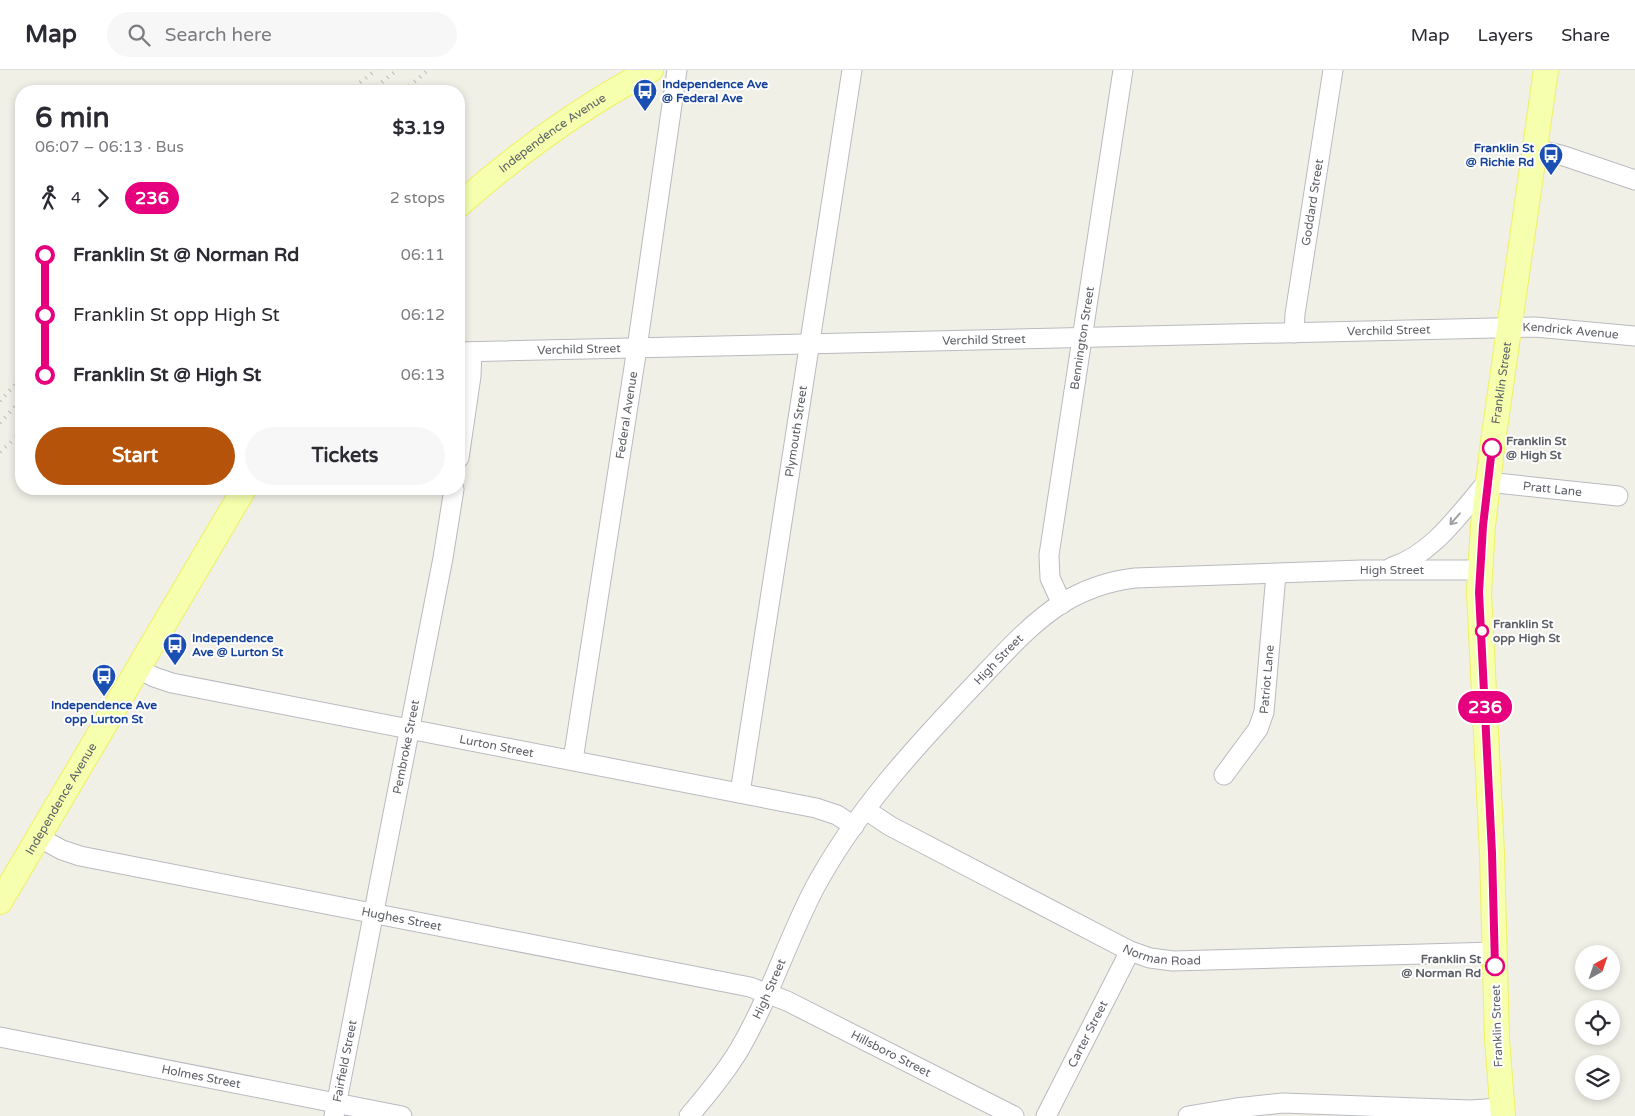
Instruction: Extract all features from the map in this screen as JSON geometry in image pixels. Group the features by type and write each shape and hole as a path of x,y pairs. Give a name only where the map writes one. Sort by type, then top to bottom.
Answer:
{"main road":[{"name":"Independence Avenue","path":"465,200 513,159 552,130 595,102 651,70"},
{"name":"Franklin Street","path":"1503,1112 1497,1038 1483,645 1479,592 1487,482 1546,70"},
{"name":"Independence Avenue","path":"0,902 240,495"}],"street":[{"name":"Federal Avenue","path":"573,760 637,348 677,70"},
{"name":"Plymouth Street","path":"740,793 852,70"},
{"name":"Bennington Street","path":"1062,604 1052,585 1048,562 1123,70"},
{"name":"Goddard Street","path":"1294,333 1295,314 1333,70"},
{"path":"1534,149 1561,155 1635,180"},
{"name":"Verchild Street","path":"466,352 1508,328"},
{"name":"Kendrick Avenue","path":"1508,328 1562,329 1635,336"},
{"path":"465,417 471,376 466,352"},
{"path":"1382,570 1406,561 1426,548 1440,536 1487,482"},
{"name":"Pratt Lane","path":"1487,482 1618,496"},
{"name":"Pembroke Street","path":"355,1005 443,558 453,495"},
{"name":"High Street","path":"689,1116 719,1079 745,1038 814,889 830,861 854,826 913,751 962,697 1023,636 1062,604 1091,588 1123,580 1382,570 1480,570"},
{"name":"Patriot Lane","path":"1224,775 1258,729 1264,712 1276,574"},
{"name":"Lurton Street","path":"138,668 154,677 172,683 816,808 838,815 854,826"},
{"name":"Norman Road","path":"866,810 890,826 1130,951 1150,958 1173,961 1495,952"},
{"name":"Hughes Street","path":"38,837 62,850 80,856 740,984 767,992"},
{"name":"Carter Street","path":"1046,1116 1130,951"},
{"name":"Hillsboro Street","path":"767,992 1014,1116"},
{"name":"Fairfield Street","path":"335,1110 355,1005"},
{"name":"Holmes Street","path":"0,1037 335,1110 402,1116"},
{"path":"1188,1116 1283,1103 1503,1112"}],"railway":[{"path":"357,85 376,70"},
{"path":"378,85 397,70"},
{"path":"411,85 428,70"},
{"path":"0,401 15,385"},
{"path":"0,423 15,407"},
{"path":"0,452 15,438"}],"bus line":[{"name":"236","path":"1492,448 1483,526 1479,592 1492,853 1495,966"}],"place":[{"name":"Independence Ave @ Federal Ave","path":"645,112"},
{"name":"Franklin St @ Richie Rd","path":"1551,176"},
{"name":"Franklin St @ High St","path":"1492,448"},
{"name":"Franklin St opp High St","path":"1482,631"},
{"name":"Independence Ave @ Lurton St","path":"175,666"},
{"name":"Independence Ave opp Lurton St","path":"104,697"},
{"name":"Franklin St @ Norman Rd","path":"1495,966"}]}
